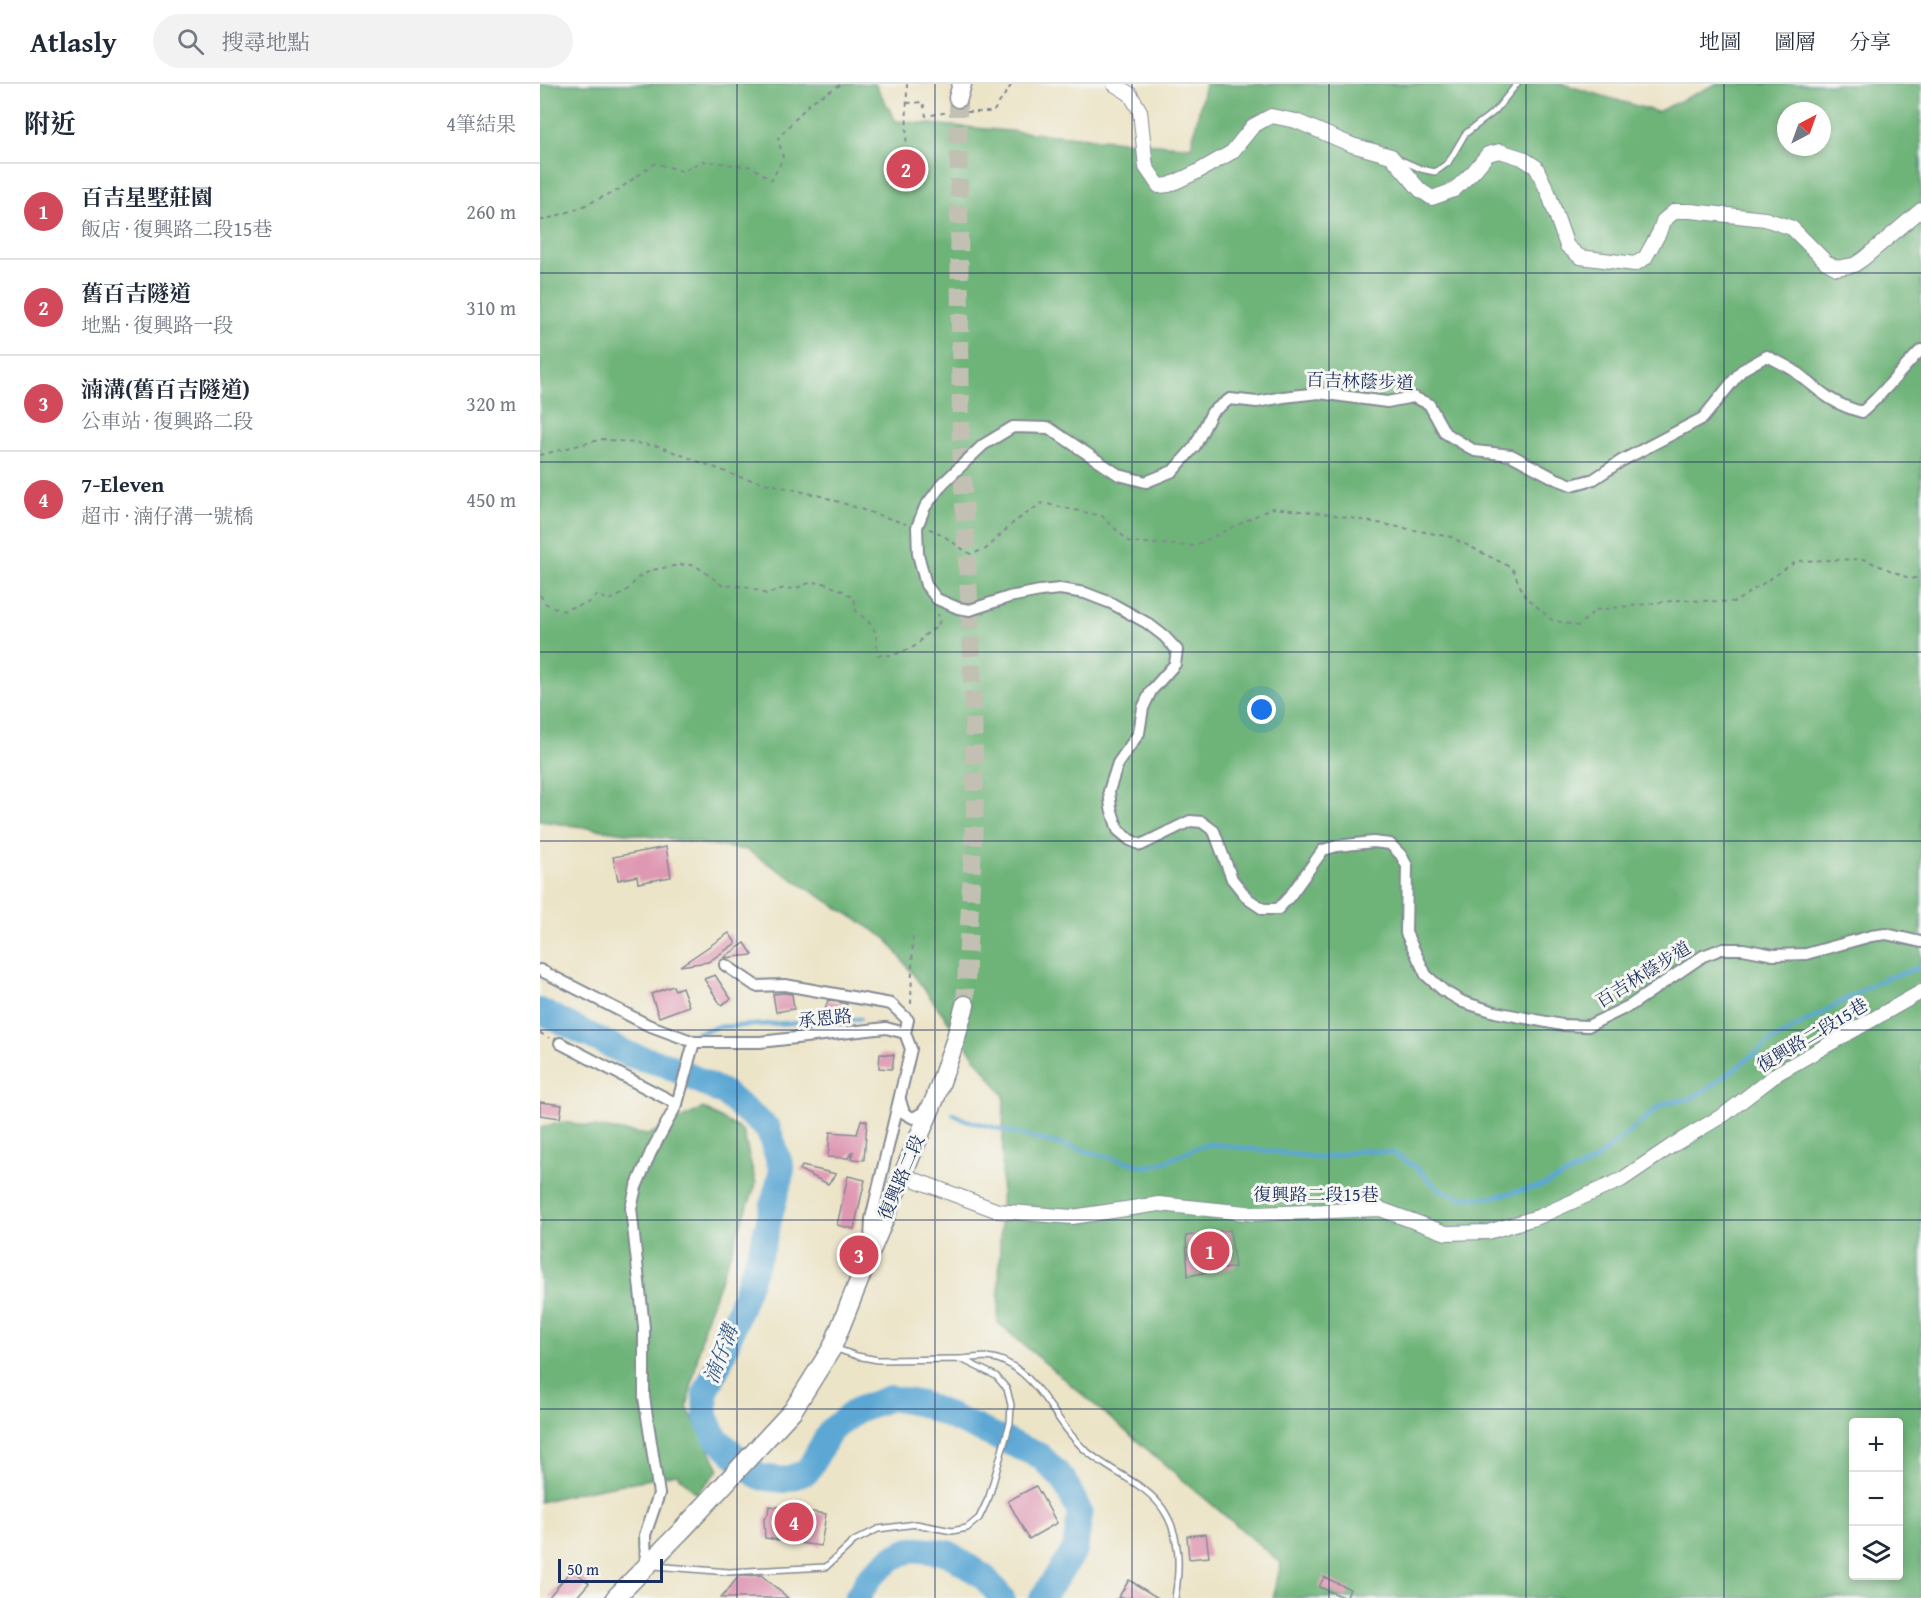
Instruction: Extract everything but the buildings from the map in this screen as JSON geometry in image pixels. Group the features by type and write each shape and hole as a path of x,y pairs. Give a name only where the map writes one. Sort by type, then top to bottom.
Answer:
{"main road":[{"name":"復興路二段","path":"646,1565 682,1530 793,1410 832,1348 936,1096 965,1005"},
{"path":"615,1598 646,1565"}],"street":[{"path":"1114,84 1130,94 1140,111 1146,167 1160,186 1169,185 1197,172 1232,152 1253,126 1271,116 1296,121 1352,145 1391,156 1420,190 1432,198 1454,190 1488,154 1500,151 1522,158 1536,167 1548,192 1567,246 1580,257 1635,264 1645,258 1663,221 1674,211 1691,211 1765,219 1792,228 1826,262 1837,268 1854,265 1863,260 1921,210"},
{"name":"百吉林蔭步道","path":"917,527 926,507 943,483 983,445 1012,427 1049,428 1119,475 1146,482 1173,471 1195,446 1212,412 1230,399 1257,402 1319,393 1387,402 1413,397 1429,405 1445,433 1475,451 1511,454 1554,478 1572,485 1594,479 1621,460 1703,418 1742,370 1767,356 1794,371 1823,396 1862,412 1879,398 1902,368 1921,350"},
{"path":"917,527 918,554 926,585 937,599"},
{"name":"百吉林蔭步道","path":"937,599 958,608 970,610 1009,597 1060,589 1085,593 1111,603 1156,629 1177,650 1175,664 1151,691 1143,708 1139,733 1118,763 1109,790 1111,808 1118,830 1141,846 1190,821 1202,822 1214,831 1232,879 1248,899 1263,909 1278,909 1323,850 1373,842 1390,844 1401,855 1407,867 1406,933 1426,975 1444,991 1463,1002 1495,1012 1562,1025 1588,1026 1631,1005 1703,956 1721,949 1774,955 1806,954 1886,934 1921,942"},
{"path":"725,965 756,986 785,985 891,1004 908,1020 905,1033 911,1049 871,1219 870,1253"},
{"name":"承恩路","path":"540,970 648,1025 694,1042 760,1042 886,1028 905,1033"},
{"name":"復興路二段15巷","path":"902,1175 998,1211 1072,1217 1159,1204 1256,1214 1380,1209 1446,1233 1488,1232 1538,1217 1621,1180 1725,1114 1778,1073 1921,992"},
{"path":"646,1565 645,1534 659,1494 644,1398 644,1327 631,1208 636,1187 651,1152 676,1104 694,1042"},
{"path":"560,1043 676,1104"},
{"path":"899,1098 903,1113 913,1118 922,1113 936,1096"},
{"path":"884,1166 902,1175"}],"lane":[{"path":"1391,156 1421,169 1435,172 1448,163 1465,134 1495,111 1517,84"},
{"path":"832,1348 878,1360 961,1359 986,1356 1005,1361 1022,1372 1082,1448 1113,1472 1142,1487 1163,1508 1173,1530 1179,1554 1175,1598"},
{"path":"646,1565 729,1572 826,1567 855,1541 878,1529 916,1524 952,1531 967,1528 979,1518 989,1497 1010,1423 1011,1404 1008,1389 996,1376 961,1359"}],"path":[{"path":"540,220 577,210 618,190 655,163 682,171 703,161 752,166 771,180 783,158 778,138 812,102 842,84"},
{"path":"906,169 907,84"},
{"path":"993,112 1012,84"},
{"path":"907,103 923,102 926,116"},
{"path":"540,455 603,439 658,446 740,477 821,496 936,531 958,548 971,554 986,549 1014,522 1042,503 1102,516 1129,542 1194,546 1272,508 1330,514 1451,537 1512,568 1524,595 1552,620 1578,626 1596,610 1680,600 1735,602 1797,561 1863,559 1911,579 1921,576"},
{"path":"540,595 546,604 564,611 570,607 588,603 599,595 608,600 617,597 639,577 652,570 685,564 696,566 722,585 750,587 766,594 784,588 794,589 812,582 823,583 843,591 854,599 856,611 876,630 878,655 885,656 892,656 919,644 922,638 937,627 940,620 937,599"},
{"path":"908,1020 913,935"}],"green space":[{"path":"540,84 875,84 896,121 1191,147 1205,84 1562,84 1657,112 1716,84 1921,84 1921,1598 1273,1598 1281,1563 998,1323 1004,1096 886,938 747,850 540,821"},
{"path":"703,1108 743,1131 756,1184 705,1322 687,1407 719,1469 697,1494 677,1474 540,1502 540,1128 562,1122 648,1135"}],"waterway":[{"path":"953,1114 965,1120 1144,1166 1162,1163 1195,1148 1213,1144 1322,1158 1364,1150 1393,1153 1417,1168 1437,1188 1458,1197 1487,1198 1542,1186 1593,1162 1659,1107 1668,1102 1690,1099 1706,1090 1773,1040 1881,980 1921,967"},
{"name":"湳仔溝","path":"540,1011 630,1055 667,1065 724,1093 768,1129 782,1170 762,1247 723,1354 705,1394 706,1416 715,1437 759,1477 784,1480 807,1472 831,1430 857,1410 890,1398 922,1404 1040,1456 1064,1480 1080,1513 1075,1550 1042,1598"},
{"path":"697,1033 717,1027 860,1019"},
{"path":"667,1065 671,1056"},
{"name":"湳仔溝","path":"857,1598 870,1577 892,1558 912,1549 948,1553 984,1577 1002,1598"}],"tunnel":[{"path":"958,98 961,444 972,657 975,804 965,1005"}],"place":[{"name":"舊百吉隧道","path":"906,169"},
{"name":"百吉星墅莊園","path":"1210,1251"},
{"name":"湳溝(舊百吉隧道)","path":"859,1255"},
{"name":"7-Eleven","path":"794,1522"}]}
